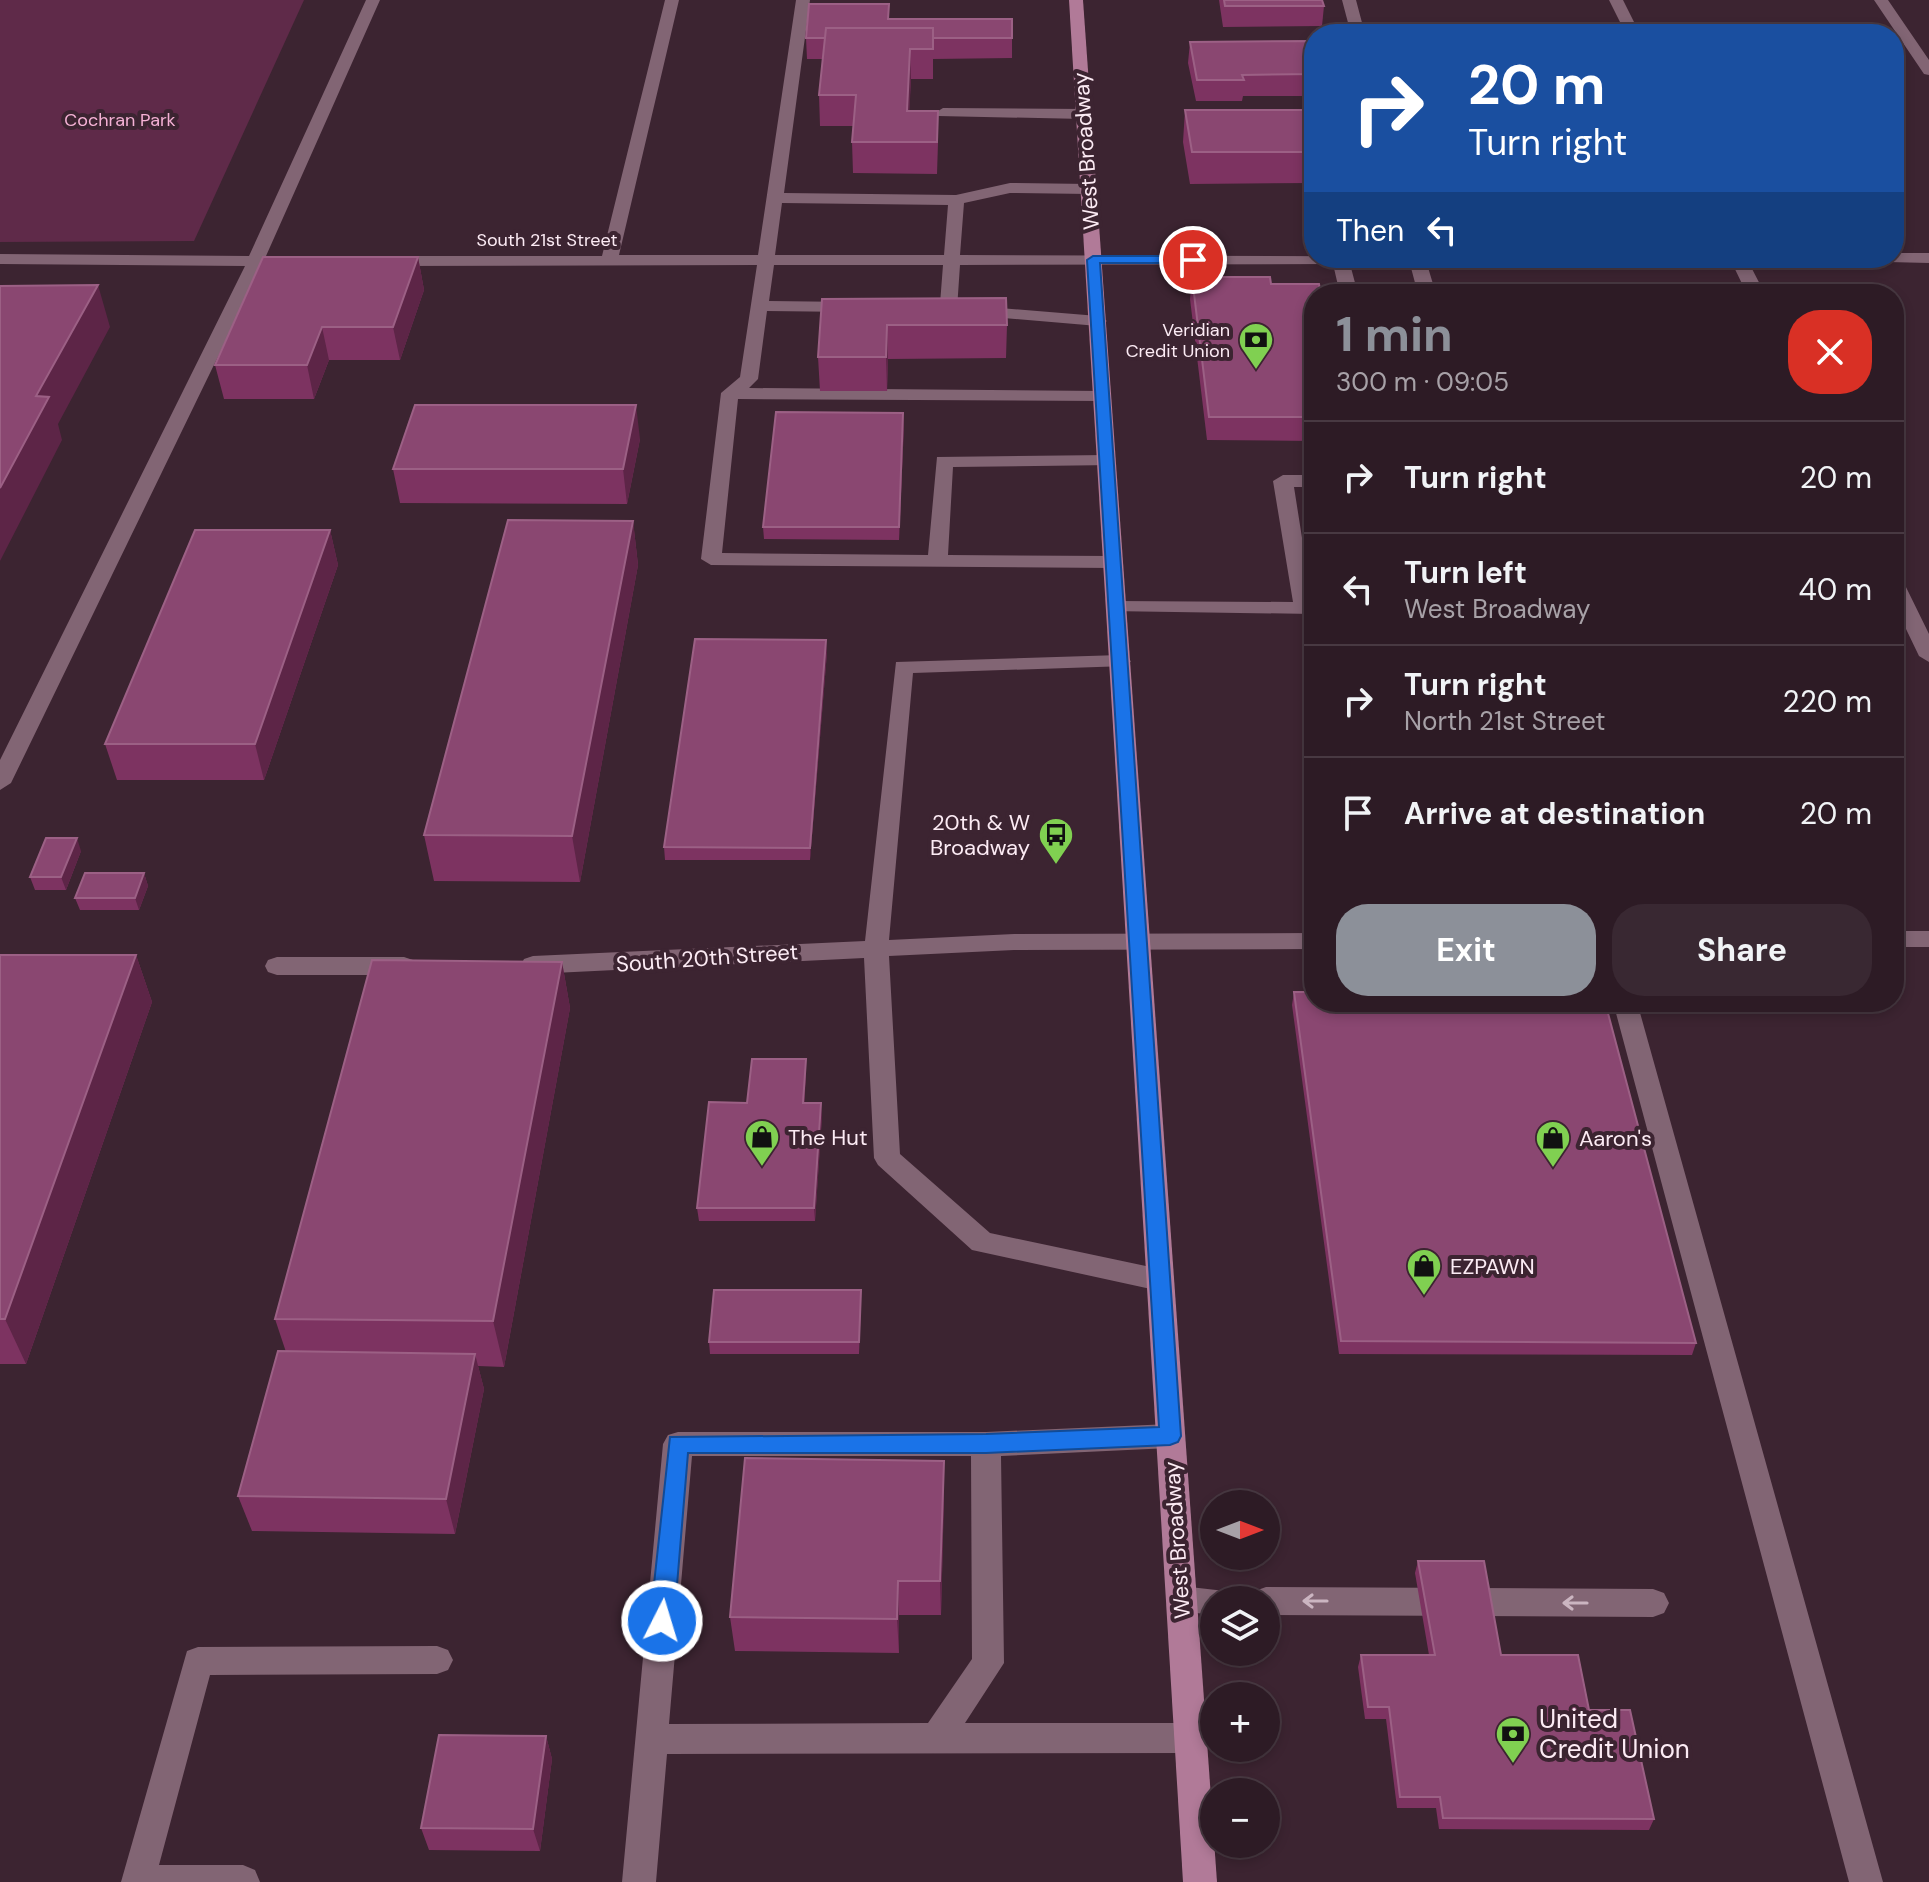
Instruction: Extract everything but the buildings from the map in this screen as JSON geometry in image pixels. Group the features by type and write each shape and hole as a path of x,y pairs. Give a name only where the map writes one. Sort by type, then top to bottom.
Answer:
{"main road":[{"name":"West Broadway","path":"1076,0 1200,1882"}],"street":[{"path":"0,783 255,262 373,0"},
{"path":"610,259 672,0"},
{"path":"803,0 749,379 730,393 711,559 1113,562"},
{"path":"1349,0 1355,24"},
{"path":"1616,0 1628,24"},
{"path":"1881,0 1897,24"},
{"path":"1904,34 1929,71"},
{"path":"943,113 1084,114"},
{"path":"775,198 956,200 1010,188 1089,189"},
{"path":"948,309 956,200"},
{"path":"1904,258 1929,258"},
{"path":"0,259 317,261"},
{"name":"South 21st Street","path":"363,261 1304,259"},
{"path":"759,306 869,308"},
{"path":"917,308 1098,321"},
{"path":"730,393 1102,396"},
{"path":"938,560 944,461 1107,461"},
{"path":"1304,481 1283,481 1304,584"},
{"path":"1904,604 1929,656"},
{"path":"1116,607 1304,608"},
{"path":"1120,661 903,667 876,948 887,1158 982,1242 1160,1280"},
{"path":"1904,939 1929,939"},
{"name":"South 20th Street","path":"510,965 606,964 876,948 1138,940 1304,941"},
{"path":"277,966 436,966"},
{"path":"1628,1012 1866,1882"},
{"path":"639,1882 678,1444 986,1444 1170,1436"},
{"path":"936,1738 988,1663 986,1444"},
{"path":"1181,1600 1200,1601"},
{"path":"1280,1601 1653,1603"},
{"path":"243,1882 138,1881 198,1661 437,1660"},
{"path":"652,1739 1190,1738"}],"green space":[{"name":"Cochran Park","path":"0,0 304,0 194,241 0,242"}],"place":[{"name":"Veridian Credit Union","path":"1256,371"},
{"name":"20th & W Broadway","path":"1056,866"},
{"name":"The Hut","path":"762,1168"},
{"name":"Aaron's","path":"1553,1169"},
{"name":"EZPAWN","path":"1424,1297"},
{"name":"United Credit Union","path":"1513,1765"}],"route":[{"path":"662,1621 678,1444 986,1444 1170,1436 1093,260 1193,260"}]}
